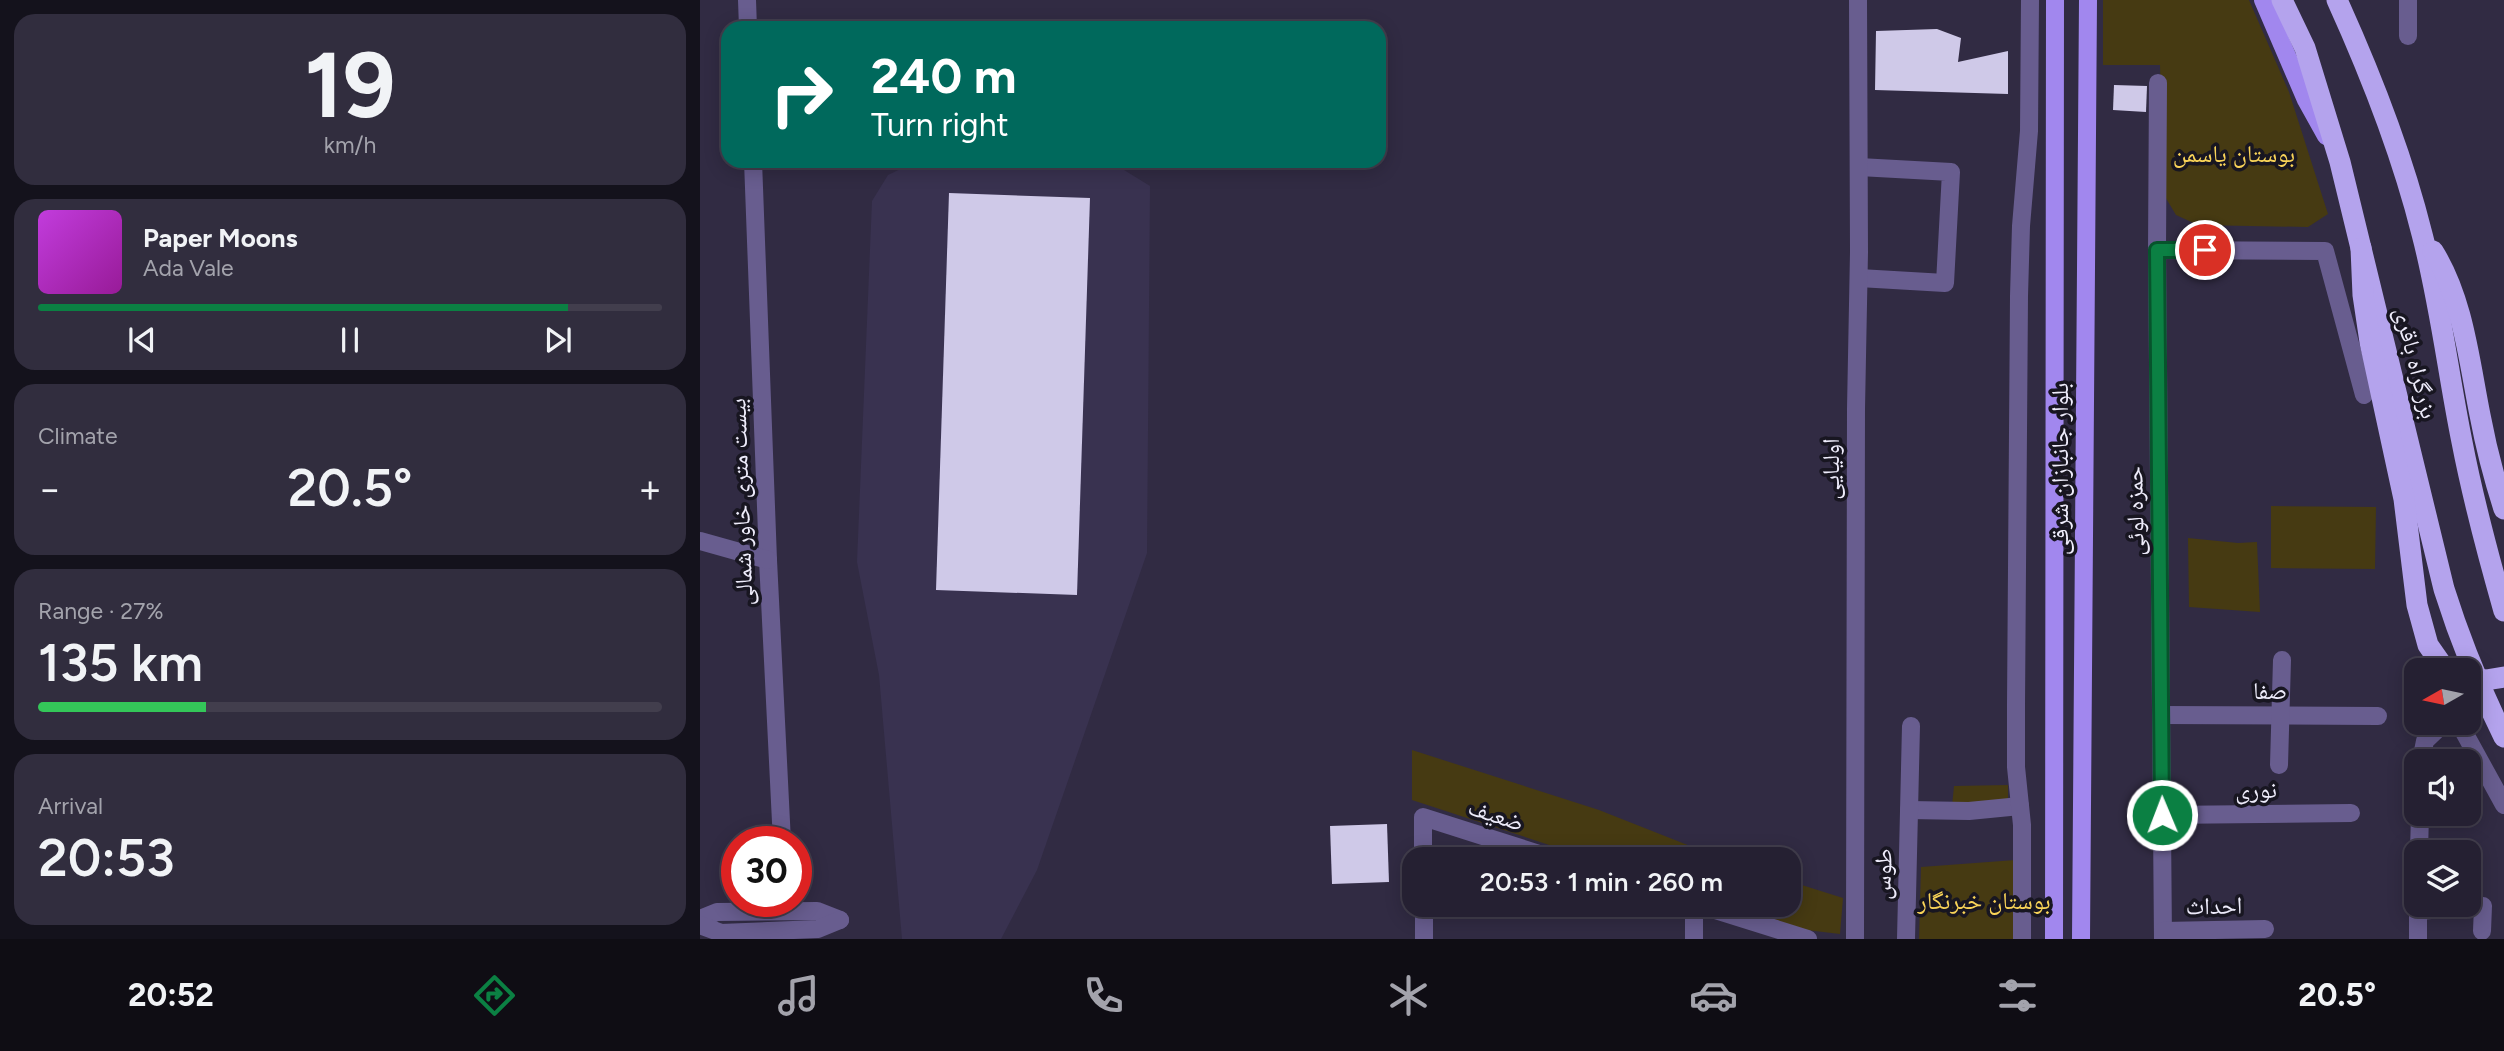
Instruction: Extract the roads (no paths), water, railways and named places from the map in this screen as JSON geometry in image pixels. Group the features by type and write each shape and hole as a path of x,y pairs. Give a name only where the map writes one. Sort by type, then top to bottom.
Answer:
{"highway":[{"name":"بزرگراه باقری","path":"2282,0 2305,48 2340,162 2444,589 2469,659 2504,737"},
{"name":"بزرگراه باقری","path":"2337,0 2353,34 2400,157 2422,234 2441,321 2462,442 2504,611"},
{"path":"2422,234 2441,264 2454,295 2471,364 2491,468 2504,509"},
{"path":"2361,248 2363,295 2370,342 2404,499 2417,605 2428,645 2437,658"},
{"path":"2482,680 2504,677"}],"main road":[{"name":"بلوار جانبازان شرقی","path":"2054,939 2055,0"},
{"name":"بلوار جانبازان شرقی","path":"2081,939 2088,0"},
{"path":"2263,0 2306,100 2340,162"}],"street":[{"path":"747,0 748,21"},
{"name":"اولیایی","path":"1854,939 1859,278 1857,0"},
{"path":"2022,939 2022,825 2016,767 2019,324 2021,226 2029,131 2030,0"},
{"path":"2408,0 2408,36"},
{"name":"حمزه لوئی","path":"2158,83 2163,935"},
{"path":"1859,167 1951,172 1945,283 1859,278"},
{"name":"بیست متری خاور شمالی","path":"753,168 781,826"},
{"path":"2157,250 2325,251 2364,396"},
{"path":"700,541 768,559"},
{"path":"2418,615 2434,658"},
{"path":"2280,765 2282,660"},
{"name":"صفا","path":"2161,715 2378,716"},
{"name":"طوس","path":"1906,939 1911,726"},
{"path":"2466,735 2504,805"},
{"path":"1909,810 1969,811 2020,806"},
{"name":"نوری","path":"2162,815 2351,813"},
{"name":"ضعیف","path":"1423,847 1423,817 1517,847"},
{"path":"2481,906 2482,931"},
{"path":"700,919 717,912 817,911 840,920 818,929 720,933 700,925"},
{"path":"1424,917 1424,939"},
{"path":"1695,939 1696,917"},
{"path":"1736,917 1808,939"},
{"path":"2418,917 2418,939"},
{"name":"احداث","path":"2163,935 2265,929"}],"park label":[{"name":"بوستان یاسمن","path":"2234,154"},
{"name":"بوستان خبرنگار","path":"1984,901"}]}
